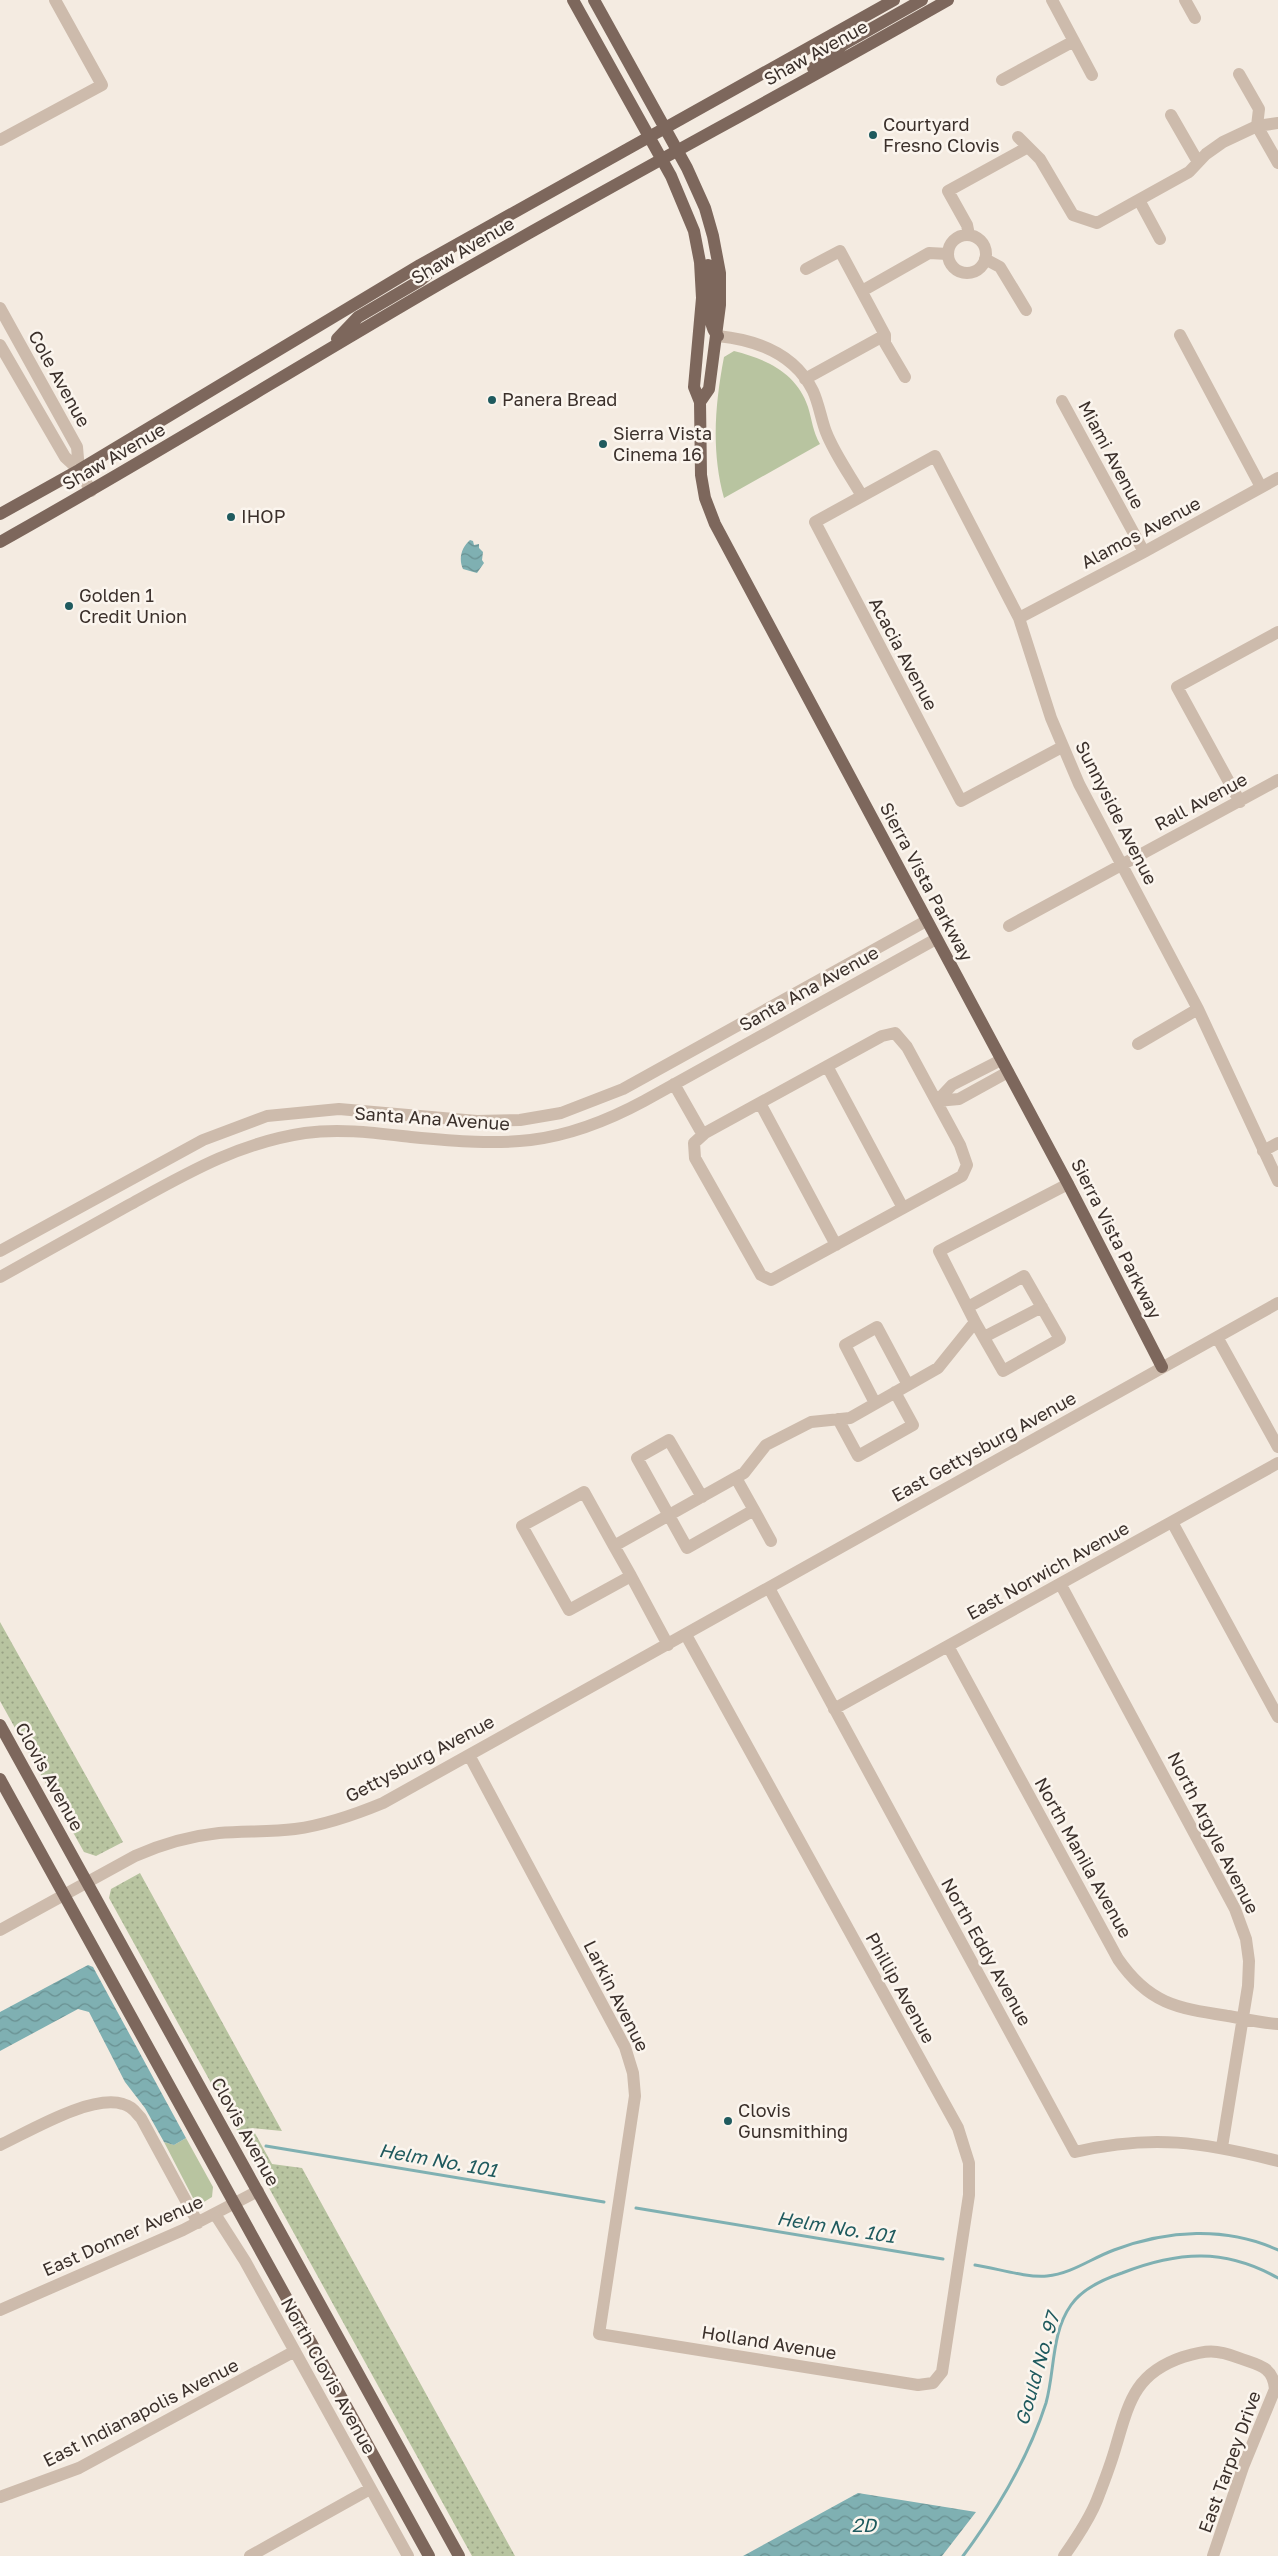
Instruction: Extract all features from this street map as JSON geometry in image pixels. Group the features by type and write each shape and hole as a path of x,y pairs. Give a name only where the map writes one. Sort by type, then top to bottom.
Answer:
{"main road":[{"path":"573,0 662,159"},
{"path":"594,0 677,150"},
{"name":"Shaw Avenue","path":"0,514 79,470 430,260 894,0"},
{"path":"783,91 844,44 922,0"},
{"name":"Shaw Avenue","path":"0,542 91,491 548,222 936,4 948,0"},
{"name":"Sierra Vista Parkway","path":"677,150 704,208 720,273 718,336 709,389 700,402"},
{"name":"Sierra Vista Parkway","path":"662,159 681,197 694,231 702,280 701,317 694,387 700,402 701,475 706,498 715,524 1068,1184 1162,1367"},
{"path":"694,231 709,267 710,325 711,330 718,336"},
{"path":"323,353 358,318 422,280 429,269 430,260"},
{"name":"Clovis Avenue","path":"0,1725 459,2556"},
{"path":"0,1778 429,2556"}],"street":[{"path":"0,140 102,85 55,0"},
{"path":"1052,0 1092,74"},
{"path":"1185,0 1195,18"},
{"path":"1002,80 1074,41"},
{"path":"1239,74 1259,109 1257,126 1278,163"},
{"path":"1171,115 1198,162"},
{"path":"1018,136 1040,159 1073,215 1098,223 1188,172 1223,142 1257,126 1278,123"},
{"path":"968,235 966,225 948,191 1028,147"},
{"path":"1139,200 1160,239"},
{"path":"968,235 980,241 984,246 985,259 978,270 965,273 951,265 948,254 951,243 956,238 968,235"},
{"path":"806,270 840,251 885,336 885,343 905,378"},
{"path":"862,291 929,253 948,254"},
{"path":"985,259 1000,267 1026,310"},
{"name":"Cole Avenue","path":"0,308 77,447 79,470"},
{"path":"1180,335 1261,488"},
{"path":"718,336 741,338 762,344 792,364 813,390 834,449 862,496"},
{"path":"805,379 885,336"},
{"name":"Cole Avenue","path":"0,345 64,457 79,470 91,491"},
{"name":"Miami Avenue","path":"1062,402 1144,552"},
{"name":"Sunnyside Avenue","path":"862,496 935,456 1019,618 1062,747 1198,1009 1278,1181"},
{"name":"Alamos Avenue","path":"1019,618 1278,478"},
{"name":"Acacia Avenue","path":"862,496 815,522 961,801 1062,747"},
{"path":"1240,802 1177,687 1278,632"},
{"name":"Rall Avenue","path":"1010,926 1278,780"},
{"name":"Santa Ana Avenue","path":"0,1251 202,1140 267,1116 339,1109 495,1120 541,1117 582,1106 623,1089 926,920"},
{"name":"Santa Ana Avenue","path":"0,1277 196,1168 250,1144 326,1131 364,1132 475,1143 537,1140 565,1135 610,1120 936,939"},
{"path":"1138,1044 1198,1009"},
{"path":"895,1033 906,1047 936,1101 960,1145 967,1165 962,1176 771,1280 761,1275 695,1158 694,1143 703,1136 882,1036 895,1033"},
{"path":"936,1101 952,1085 1001,1060"},
{"path":"827,1066 903,1208"},
{"path":"936,1101 959,1099 1008,1072"},
{"path":"674,1084 703,1136"},
{"path":"760,1103 836,1245"},
{"path":"1263,1151 1278,1142"},
{"path":"968,1307 1024,1276 1060,1340 1003,1371 984,1338 939,1251 1068,1184"},
{"path":"1278,1303 1217,1337 1278,1447"},
{"path":"984,1338 1042,1307"},
{"path":"614,1546 744,1474 766,1445 811,1422 850,1418 938,1368 976,1322"},
{"path":"875,1403 845,1345 877,1327 908,1385"},
{"name":"East Gettysburg Avenue","path":"769,1588 1217,1337"},
{"path":"838,1419 858,1456 913,1425 895,1392"},
{"path":"702,1497 669,1440 637,1458 688,1548 754,1510"},
{"name":"East Norwich Avenue","path":"834,1709 1278,1463"},
{"path":"736,1478 771,1541"},
{"path":"630,1576 569,1610 522,1526 584,1492 668,1645"},
{"path":"1172,1522 1278,1717"},
{"name":"North Argyle Avenue","path":"1061,1584 1235,1909 1246,1939 1249,1961 1244,2019 1222,2147"},
{"name":"Gettysburg Avenue","path":"0,1930 135,1856 175,1841 221,1833 294,1829 337,1821 382,1803 769,1588"},
{"name":"North Eddy Avenue","path":"769,1588 1075,2152 1143,2141 1169,2141 1222,2147 1278,2161"},
{"name":"Phillip Avenue","path":"686,1635 958,2128 969,2163 969,2196 942,2372 933,2383"},
{"name":"North Manila Avenue","path":"948,1646 1118,1959 1129,1975 1160,2000 1179,2008 1278,2024"},
{"name":"Larkin Avenue","path":"468,1755 625,2047 633,2073 635,2096 599,2334"},
{"path":"0,2145 81,2108 111,2102 123,2104 132,2108 141,2118 198,2222"},
{"name":"East Donner Avenue","path":"0,2310 198,2222 258,2191"},
{"name":"North Clovis Avenue","path":"215,2214 245,2261 408,2556"},
{"name":"Holland Avenue","path":"599,2334 918,2384 933,2383"},
{"name":"East Indianapolis Avenue","path":"0,2497 79,2468 295,2351"},
{"name":"East Tarpey Drive","path":"1064,2556 1096,2503 1112,2461 1130,2400 1146,2379 1165,2363 1201,2352 1220,2351 1266,2368 1274,2378 1275,2390 1243,2467 1213,2556"},
{"path":"250,2556 370,2489"}],"green space":[{"path":"734,351 769,363 788,376 803,395 820,444 724,498 717,463 718,392 724,357"},
{"path":"0,1622 123,1842 96,1856 84,1852 0,1701"},
{"path":"140,1873 282,2131 252,2128 272,2164 302,2168 515,2556 472,2556 109,1898 111,1889"},
{"path":"186,2138 213,2187 212,2197 204,2202 193,2198 164,2142 174,2145"}],"water":[{"path":"470,540 473,541 474,545 479,544 479,548 483,552 482,560 484,563 477,573 463,569 461,561 465,546"},
{"path":"88,1965 93,1967 186,2138 174,2145 164,2142 145,2108 125,2082 89,2012 78,2009 0,2051 0,2012"},
{"name":"2D","path":"858,2493 976,2512 942,2556 743,2556"}],"waterway":[{"name":"Helm No. 101","path":"266,2146 604,2202"},
{"name":"Helm No. 101","path":"636,2208 943,2259"},
{"name":"Helm No. 101","path":"975,2265 1021,2274 1056,2275 1134,2243 1175,2235 1217,2234 1238,2237 1278,2250"},
{"name":"Gould No. 97","path":"963,2556 1000,2502 1021,2464 1046,2403 1060,2328 1071,2305 1081,2294 1094,2285 1115,2275 1163,2260 1182,2257 1220,2257 1239,2261 1278,2278"}],"place":[{"name":"Courtyard Fresno Clovis","path":"873,135"},
{"name":"Panera Bread","path":"492,400"},
{"name":"Sierra Vista Cinema 16","path":"603,444"},
{"name":"IHOP","path":"231,517"},
{"name":"Golden 1 Credit Union","path":"69,606"},
{"name":"Clovis Gunsmithing","path":"728,2121"}]}
